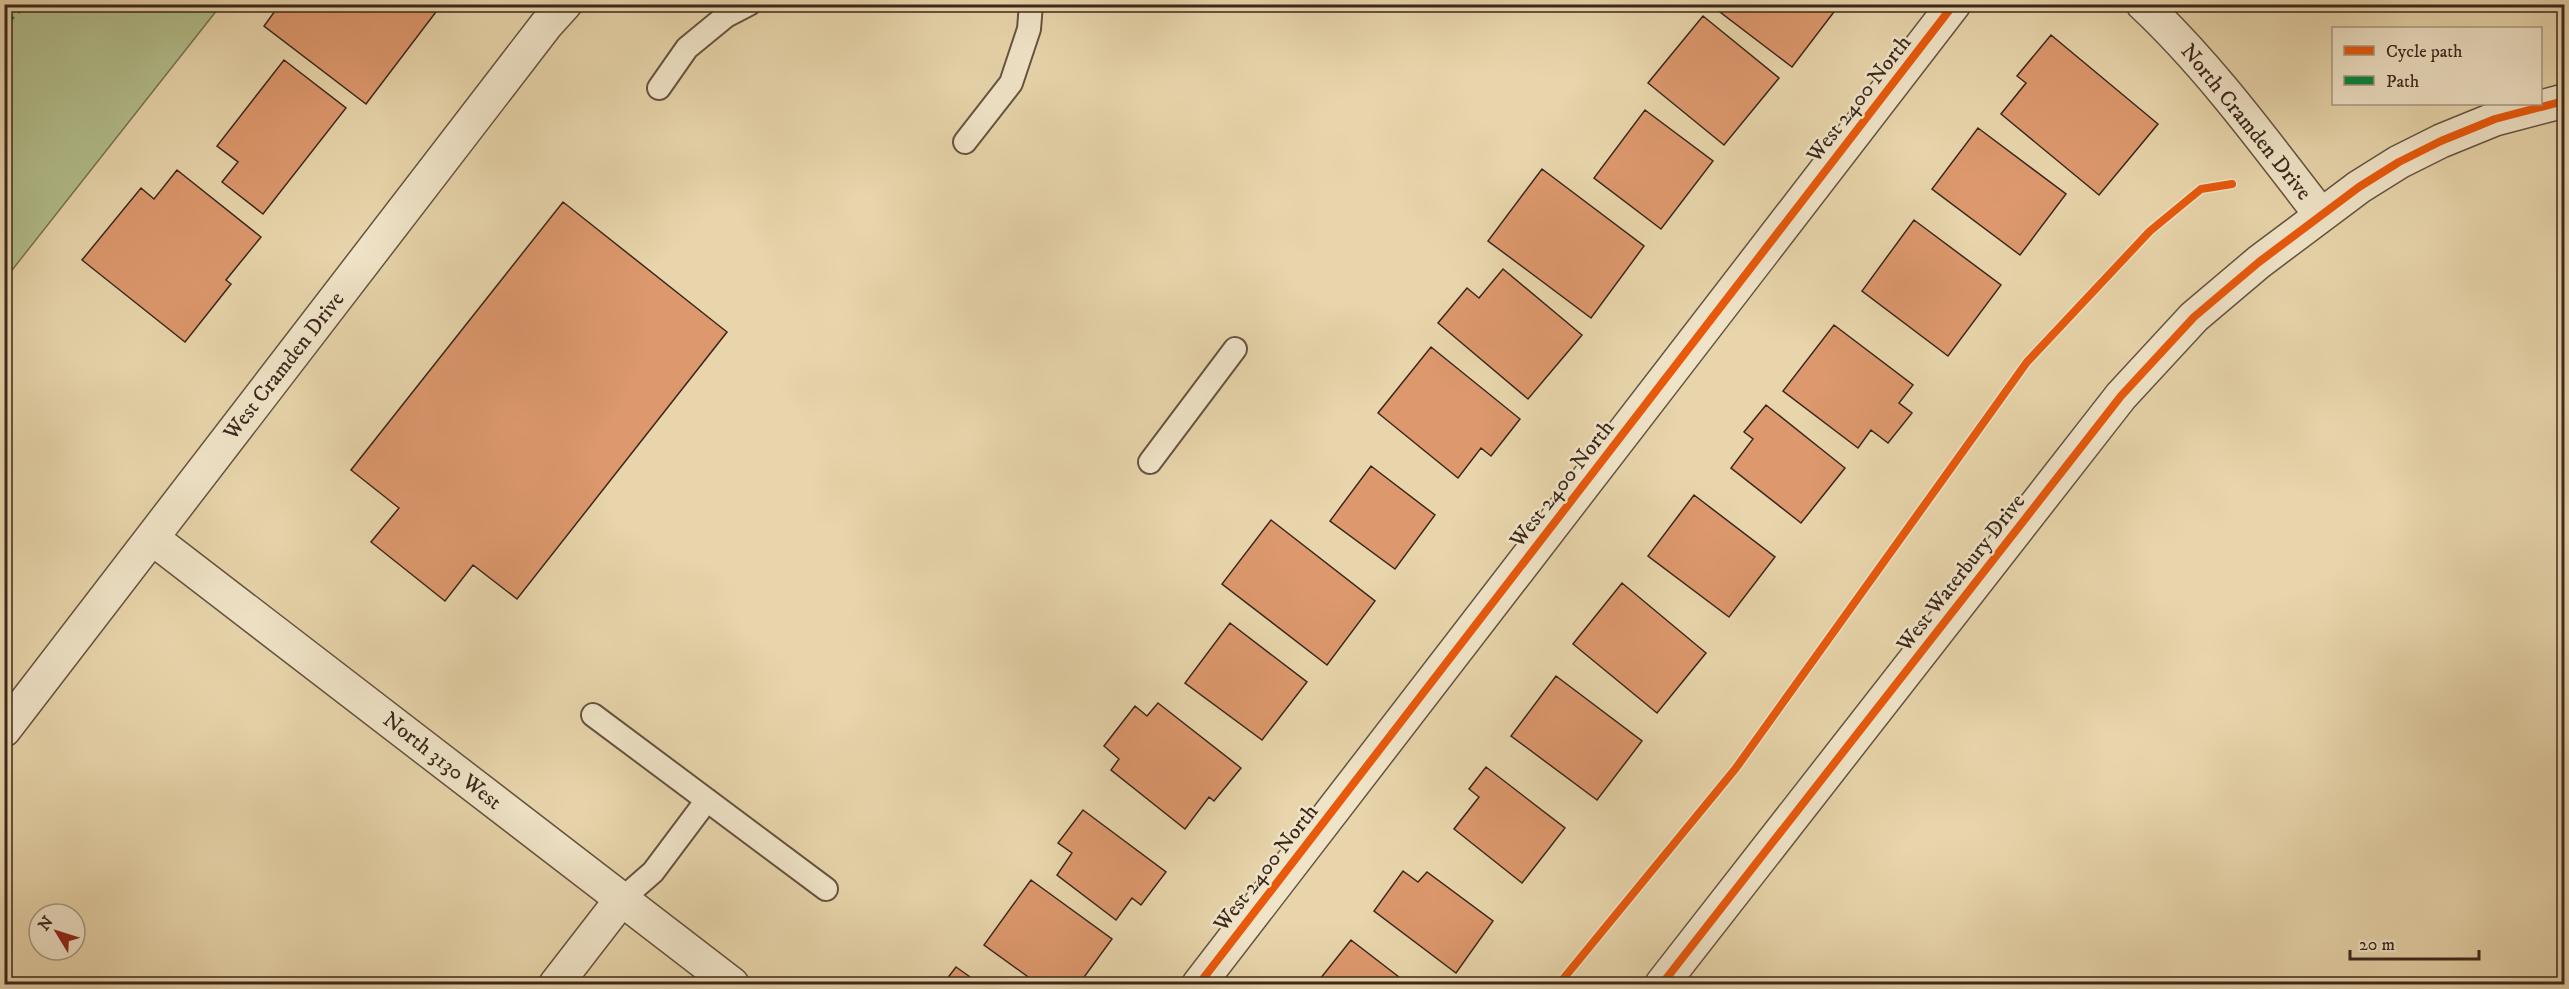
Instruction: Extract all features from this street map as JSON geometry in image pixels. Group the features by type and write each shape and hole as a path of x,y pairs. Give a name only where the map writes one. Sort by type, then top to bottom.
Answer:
{"street":[{"name":"West Cramden Drive","path":"4,730 546,25 565,4"},
{"name":"West 2400 North","path":"1199,984 1954,4"},
{"name":"North Cramden Drive","path":"2144,4 2168,27 2220,87 2321,215"},
{"name":"West Waterbury Drive","path":"1662,984 2121,396 2194,317 2259,262 2321,215 2399,162 2441,141 2495,119 2565,101"},
{"name":"North 3130 West","path":"152,538 732,984"},
{"path":"556,984 621,900"}],"lane":[{"path":"659,88 687,48 726,15 749,4"},
{"path":"965,142 1011,83 1029,29 1031,4"},
{"path":"1150,462 1235,349"},
{"path":"593,715 826,889"},
{"path":"621,900 653,872 707,800"}],"green space":[{"path":"4,5 221,5 5,279"}],"building":[{"path":"280,4 442,4 366,104 264,26"},
{"path":"1726,4 1840,4 1792,67 1720,12"},
{"path":"1703,16 1779,78 1724,145 1648,83"},
{"path":"2051,35 2158,124 2099,195 2001,114 2026,83 2017,76"},
{"path":"284,60 346,108 263,214 222,182 238,162 217,146"},
{"path":"1645,110 1713,161 1661,229 1594,178"},
{"path":"1978,128 2066,194 2020,255 1932,189"},
{"path":"1542,169 1644,246 1591,318 1488,241"},
{"path":"177,170 261,237 226,280 231,284 185,342 82,260 141,188 154,199"},
{"path":"563,202 727,332 517,599 473,565 445,601 371,542 399,508 351,470"},
{"path":"1914,220 2001,285 1948,356 1862,291"},
{"path":"1503,269 1582,335 1528,399 1438,323 1467,288 1479,298"},
{"path":"1834,325 1913,385 1899,403 1912,413 1888,443 1871,430 1858,448 1783,391"},
{"path":"1431,347 1520,419 1491,456 1481,448 1458,478 1378,413"},
{"path":"1766,405 1845,468 1801,523 1731,468 1753,439 1744,432"},
{"path":"1371,466 1435,515 1395,569 1330,521"},
{"path":"1694,495 1775,557 1729,617 1648,556"},
{"path":"1271,520 1375,601 1327,665 1222,584"},
{"path":"1622,583 1706,653 1657,713 1573,644"},
{"path":"1230,623 1307,682 1262,740 1185,683"},
{"path":"1556,676 1642,741 1597,800 1511,736"},
{"path":"1158,703 1241,768 1214,801 1209,797 1185,829 1111,770 1119,759 1104,746 1135,706 1147,716"},
{"path":"1486,767 1565,828 1522,883 1454,829 1479,797 1469,789"},
{"path":"1083,810 1166,872 1141,905 1132,898 1116,920 1057,875 1072,853 1058,843"},
{"path":"1403,871 1418,882 1427,872 1493,921 1456,973 1374,911"},
{"path":"1031,880 1112,939 1079,984 1038,984 984,945"},
{"path":"1351,940 1408,984 1316,984"},
{"path":"956,967 980,984 943,984"}],"marked path":[{"path":"4,24 25,4"}],"cycle path":[{"path":"1199,984 1954,4"},
{"path":"1662,984 2121,396 2194,317 2259,262 2359,187 2399,162 2441,141 2495,119 2564,101"},
{"path":"1559,984 1736,768 2027,362 2150,231 2201,189 2232,184"}]}
